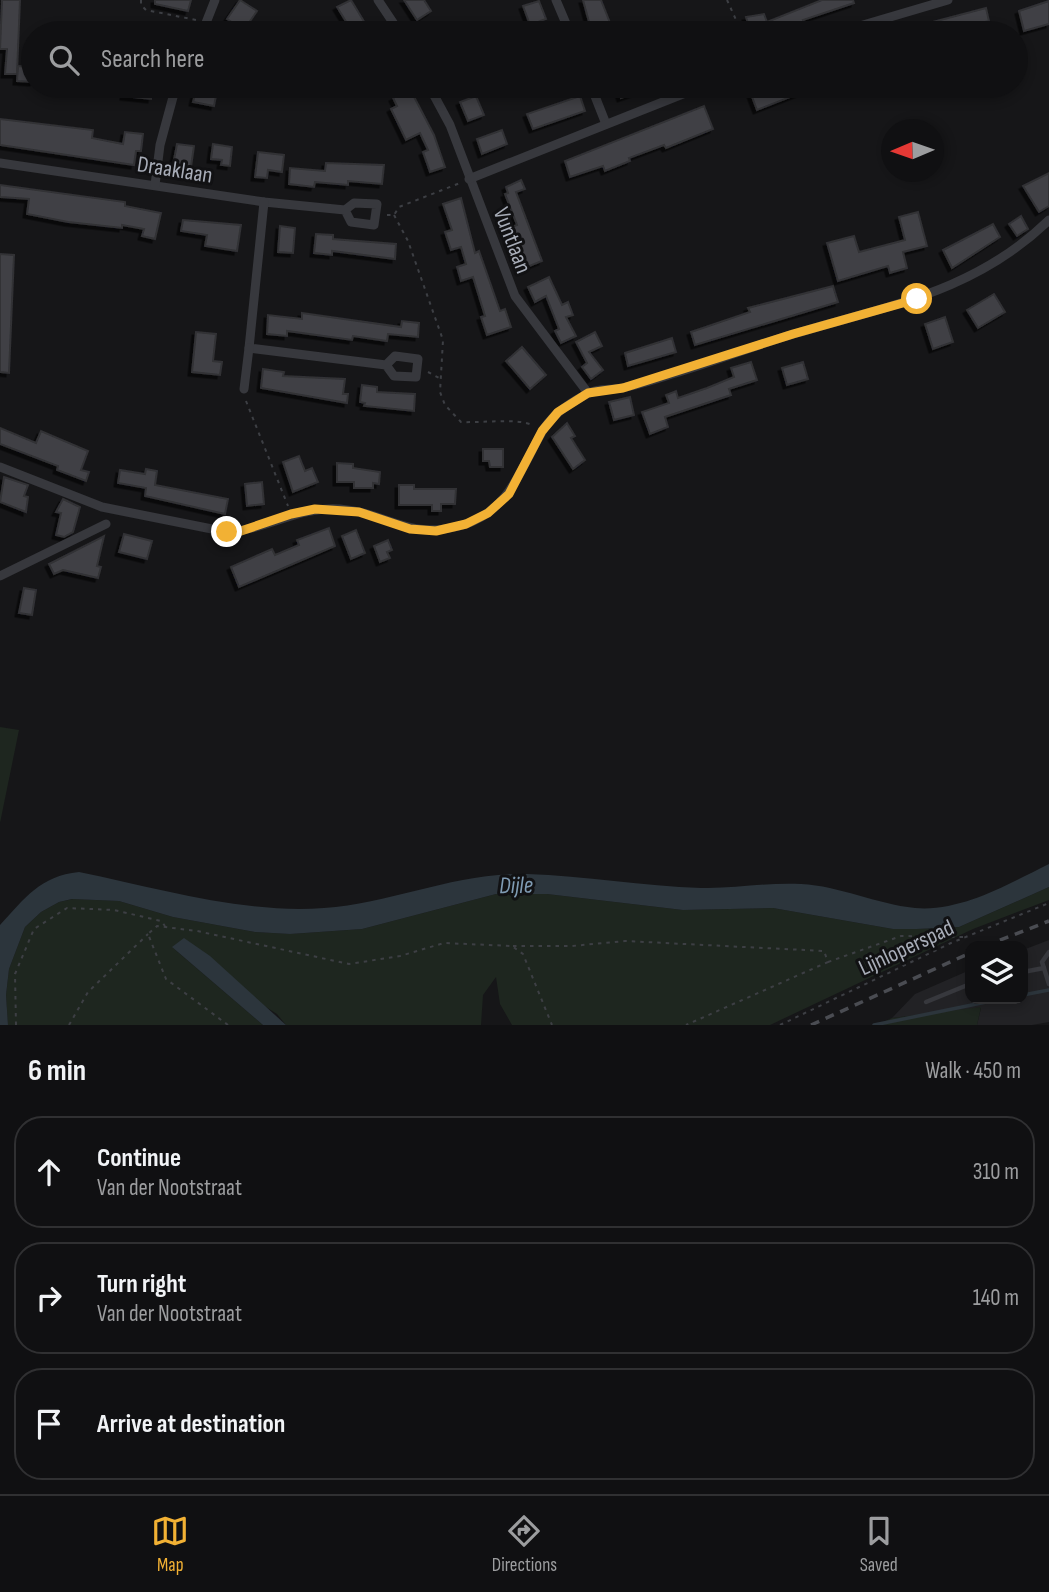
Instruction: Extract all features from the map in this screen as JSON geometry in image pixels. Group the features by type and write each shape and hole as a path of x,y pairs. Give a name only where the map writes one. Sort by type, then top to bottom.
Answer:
{"street":[{"path":"208,21 215,0"},
{"path":"378,0 392,21"},
{"path":"556,0 565,21"},
{"path":"877,21 948,0"},
{"path":"155,185 160,145 173,98"},
{"name":"Vuntlaan","path":"435,98 450,125 515,296 588,393"},
{"path":"596,98 606,124"},
{"path":"469,179 673,98"},
{"name":"Draaklaan","path":"0,163 264,202 345,210 354,202 377,204 374,225 351,222 345,210"},
{"path":"244,389 264,202"},
{"path":"0,467 102,507 227,532 241,531 291,514 339,509 359,512 410,529 436,531 466,524 488,513 509,494 542,431 558,412 588,393 623,388 944,290 1009,254 1049,220"},
{"path":"249,348 386,365 394,376 416,377 418,359 395,356 386,365"},
{"path":"0,576 106,524"}],"lane":[{"path":"1049,952 1042,962 1049,983"},
{"path":"1028,971 1044,968"},
{"path":"926,1002 965,986"}],"path":[{"path":"141,0 141,5 146,10 198,21"},
{"path":"727,0 737,21"},
{"path":"394,215 400,206 469,179"},
{"path":"376,215 394,215"},
{"path":"394,215 408,241 443,340 440,392 445,405 461,422 485,424 522,420 542,431"},
{"path":"417,369 440,378"},
{"path":"244,389 247,407 291,514"},
{"name":"Lijnloperspad","path":"780,1025 965,937 1049,903"},
{"path":"16,1025 15,974 34,929 67,908 114,910 161,922 166,928"},
{"path":"69,1025 88,992 157,926 197,931 349,964 400,956 444,943 572,946 625,941 824,951 828,961"},
{"path":"148,934 166,979 228,1025"},
{"path":"686,1025 828,961 901,936 965,937"},
{"path":"512,946 523,954 552,1025"}],"shaded area":[{"path":"0,727 19,730 0,823"},
{"path":"1049,887 1049,900 973,929 770,1025 512,1025 500,1004 496,977 483,995 481,1025 286,1025 277,1014 173,948 263,1025 8,1025 6,995 9,969 25,927 41,912 59,902 73,899 119,901 173,917 255,932 290,934 362,929 496,894 547,894 683,910 773,908 893,929 917,929 959,927"},
{"path":"1049,940 1049,1022 1032,1025 977,1025 981,1008 892,1018 915,994 965,972 965,1004 1028,1004 1028,948"},
{"path":"981,1007 977,1025 877,1025 892,1018"}],"water":[{"name":"Dijle","path":"1049,864 1049,887 959,927 917,929 893,929 773,908 683,910 547,894 496,894 362,929 290,934 255,932 173,917 119,901 72,899 59,902 41,912 25,927 9,969 6,995 8,1025 0,1025 0,925 34,890 65,874 79,872 201,898 293,909 350,905 475,878 527,874 701,888 815,885 901,906 933,908 950,906 984,895"},
{"path":"184,938 210,956 286,1025 263,1025 172,947"}],"building":[{"path":"2,0 20,0 17,74 5,74 7,49 0,49"},
{"path":"155,0 191,0 188,11 155,4"},
{"path":"240,0 257,11 250,21 227,19"},
{"path":"351,0 364,21 346,21 337,7"},
{"path":"404,0 424,0 431,11 417,20"},
{"path":"583,0 601,0 609,21 589,21"},
{"path":"822,0 853,0 854,3 804,21 770,21"},
{"path":"539,1 546,19 529,21 523,6"},
{"path":"1049,1 1049,24 1028,30 1028,21 1022,21 1019,11"},
{"path":"986,8 989,21 936,21"},
{"path":"764,14 767,21 747,21 746,17"},
{"path":"18,66 21,66 21,81 17,81"},
{"path":"194,98 216,98 214,106 193,102"},
{"path":"393,98 415,98 434,135 445,167 430,172 423,152 428,150 420,133 406,140 391,109 397,106"},
{"path":"477,98 484,115 468,121 460,102"},
{"path":"574,98 581,98 585,111 533,129 527,114"},
{"path":"752,98 788,98 757,110"},
{"path":"704,106 713,129 666,148 664,145 629,158 630,161 605,171 603,166 570,177 565,161"},
{"path":"0,119 93,130 92,138 123,144 125,132 143,134 141,151 136,151 134,165 0,145"},
{"path":"502,130 507,144 482,154 477,139"},
{"path":"177,144 194,146 191,167 173,165"},
{"path":"213,144 232,147 230,166 221,165 222,160 211,159"},
{"path":"258,152 284,155 282,172 268,170 267,178 255,177"},
{"path":"326,163 384,165 382,184 315,182 314,187 289,184 290,168 325,171"},
{"path":"1049,173 1049,206 1039,212 1023,186"},
{"path":"521,180 525,189 516,192 542,261 527,267 512,227 517,225 505,194 508,193 506,187"},
{"path":"0,185 125,202 125,206 161,213 155,239 142,236 144,229 68,222 27,214 29,199 0,197"},
{"path":"461,198 475,253 479,251 500,311 505,309 511,327 487,335 481,317 485,316 473,277 461,281 457,267 466,264 461,247 451,250 445,232 452,230 443,204"},
{"path":"918,212 927,246 903,252 907,268 890,273 888,266 838,281 827,243 854,236 859,252 905,240 899,217"},
{"path":"1021,216 1028,229 1017,236 1009,224"},
{"path":"183,220 241,225 237,251 205,246 207,235 181,231"},
{"path":"993,224 1000,237 952,268 943,250"},
{"path":"280,226 295,228 293,253 278,252"},
{"path":"316,234 333,235 333,239 396,244 395,259 332,251 332,255 314,253"},
{"path":"0,254 14,255 9,373 0,372"},
{"path":"549,277 562,305 568,302 573,315 566,317 576,336 561,343 555,331 559,329 546,296 535,302 528,287"},
{"path":"833,286 838,302 695,345 691,332 750,312 748,308"},
{"path":"994,294 1005,312 978,328 967,310"},
{"path":"302,313 401,327 402,321 419,323 418,337 388,334 387,341 353,336 352,340 287,331 287,336 267,334 268,315 302,319"},
{"path":"945,317 953,342 933,349 925,324"},
{"path":"196,332 216,334 213,361 222,362 220,375 192,372"},
{"path":"595,332 602,346 589,352 603,370 591,379 582,367 587,363 576,342"},
{"path":"672,338 676,352 628,366 625,353"},
{"path":"522,347 546,375 530,389 506,361"},
{"path":"751,362 757,380 729,389 731,395 665,417 668,427 650,434 642,412 669,403 666,395 676,391 678,398 734,377 731,368"},
{"path":"803,362 808,379 787,385 782,368"},
{"path":"263,369 284,372 283,376 345,379 343,394 348,394 347,403 261,388"},
{"path":"362,385 377,387 377,392 415,394 414,411 364,406 365,403 360,402"},
{"path":"630,397 634,415 614,420 609,402"},
{"path":"567,423 575,436 571,438 585,460 573,469 552,437"},
{"path":"0,428 36,443 41,431 88,451 81,470 89,472 86,481 57,470 58,466 0,444"},
{"path":"483,449 503,449 503,467 490,467 489,461 483,461"},
{"path":"299,456 305,471 312,468 318,482 293,492 283,462"},
{"path":"337,463 353,464 353,468 380,472 379,484 373,483 373,488 354,488 354,482 337,482"},
{"path":"146,469 157,471 155,485 228,499 225,514 145,496 146,488 118,483 120,470 145,474"},
{"path":"4,477 28,485 24,496 28,497 26,512 0,502"},
{"path":"262,482 264,504 247,506 245,484"},
{"path":"399,485 414,485 414,489 456,489 455,504 441,504 441,511 432,511 432,505 399,505"},
{"path":"63,499 80,507 73,532 64,537 56,535 61,513 56,512"},
{"path":"329,528 335,546 239,587 231,567 272,549 275,555 299,545 297,540"},
{"path":"356,530 365,553 351,559 342,536"},
{"path":"124,534 152,541 147,559 119,552"},
{"path":"104,536 97,566 101,567 98,578 63,570 54,574 49,564"},
{"path":"388,540 392,550 387,552 390,558 380,562 374,546"},
{"path":"24,588 36,590 32,615 19,613"}],"waterway":[{"path":"1028,994 1049,990"},
{"path":"874,1025 977,1004"}],"railway":[{"path":"998,941 1049,921"},
{"path":"811,1025 965,955"}],"route":[{"path":"227,532 241,531 315,509 359,512 410,529 436,531 466,524 488,513 509,494 533,453 542,431 558,412 588,393 623,388 826,324 917,299"}]}
